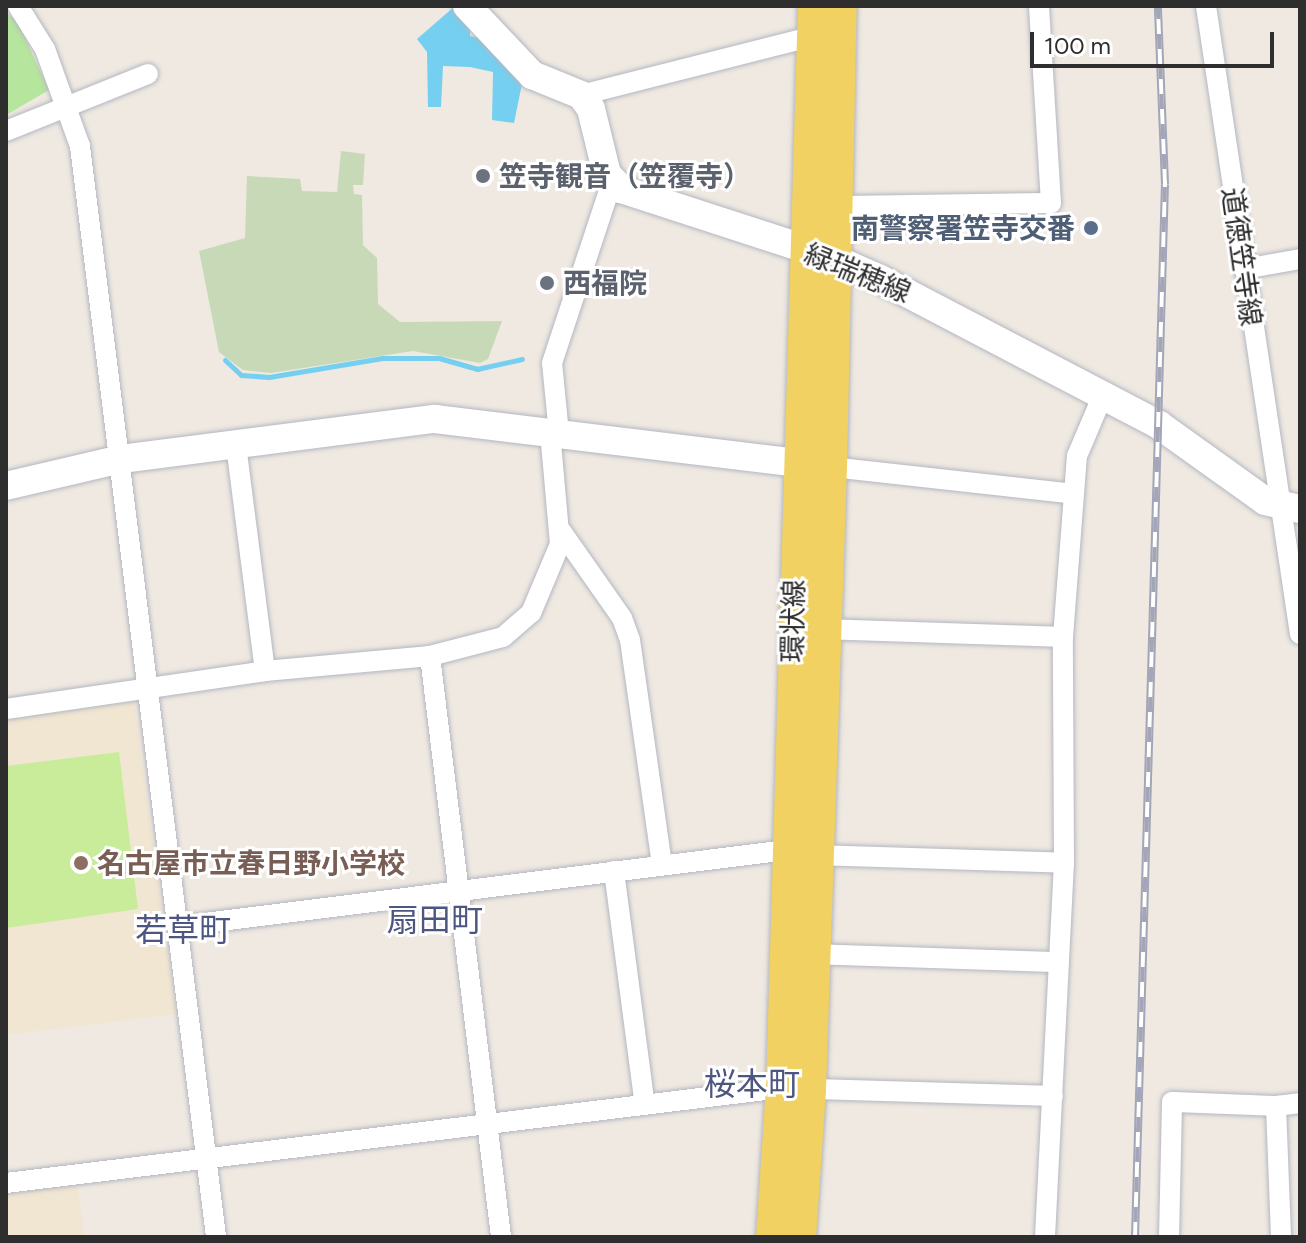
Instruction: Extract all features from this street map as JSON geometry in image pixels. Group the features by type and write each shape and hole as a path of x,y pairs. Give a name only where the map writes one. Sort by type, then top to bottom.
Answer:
{"main road":[{"name":"環状線","path":"772,1237 796,1089 812,954 802,853 824,629 831,467 833,258 841,6"},
{"path":"469,7 532,75 581,95 591,109 612,182"},
{"name":"環状線","path":"800,1237 796,1089 802,853 797,463 814,21"},
{"name":"緑瑞穂線","path":"612,182 833,258 947,311 1168,431 1265,501 1290,505"},
{"path":"6,486 121,459 435,419 831,467"}],"street":[{"path":"18,6 45,49 80,146 102,343 121,459 181,926 216,1237"},
{"path":"837,206 1051,203 1039,6"},
{"name":"道徳笠寺線","path":"1209,8 1244,269 1290,505 1300,634"},
{"path":"581,95 814,21"},
{"path":"6,131 148,74"},
{"path":"6,709 151,691 265,671 430,656 503,637 531,613 551,576 561,531 552,363 612,182"},
{"path":"1244,269 1300,259"},
{"path":"1045,1237 1064,863 1063,637 1077,456 1102,397"},
{"path":"236,445 265,671"},
{"path":"831,467 1074,494"},
{"path":"561,531 622,618 630,640 662,865"},
{"path":"824,629 1063,637"},
{"path":"430,656 501,1237"},
{"path":"181,926 662,865 802,853 1064,863"},
{"path":"614,871 645,1105"},
{"path":"812,954 1059,962"},
{"path":"6,1183 796,1089 1053,1096"},
{"path":"1169,1237 1172,1102 1276,1106 1300,1103"},
{"path":"1276,1106 1281,1237"}],"shaded area":[{"name":"名古屋市立春日野小学校","path":"133,698 176,1014 6,1035 6,713"},
{"path":"73,1183 78,1187 84,1237 6,1237 6,1192"}],"green space":[{"path":"6,12 18,23 49,90 6,115"},
{"path":"341,151 365,154 363,185 353,185 354,194 362,195 363,245 377,258 378,304 400,322 502,321 488,359 480,363 413,351 271,373 243,370 219,352 199,251 245,238 247,176 300,179 302,191 337,192"},
{"path":"119,752 138,909 6,928 6,766"}],"water":[{"path":"455,6 470,22 470,36 486,39 522,84 514,123 492,120 493,72 470,67 443,66 441,107 428,107 427,52 417,39"}],"waterway":[{"path":"225,360 241,375 269,377 382,358 439,358 477,369 522,359"}],"railway":[{"path":"1135,1237 1165,184 1158,6"}],"place":[{"name":"笠寺観音（笠覆寺）","path":"483,176"},
{"name":"南警察署笠寺交番","path":"1091,228"},
{"name":"西福院","path":"547,283"},
{"name":"名古屋市立春日野小学校","path":"81,863"}],"district":[{"name":"扇田町","path":"435,920"},
{"name":"若草町","path":"183,930"},
{"name":"桜本町","path":"752,1084"}]}
